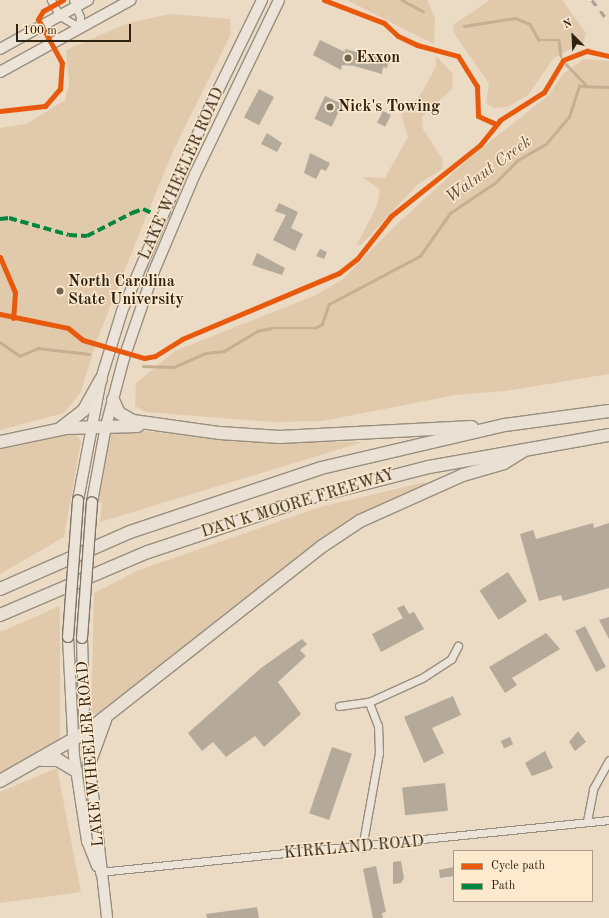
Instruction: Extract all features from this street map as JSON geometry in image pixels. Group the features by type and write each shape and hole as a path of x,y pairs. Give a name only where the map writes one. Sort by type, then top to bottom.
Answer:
{"highway":[{"path":"56,430 82,412 101,379"},
{"path":"113,400 128,420 169,427"},
{"name":"DAN K MOORE FREEWAY","path":"0,589 123,535 222,499 321,468 505,426 609,411"},
{"path":"0,442 56,430 106,426 169,427 280,436 505,426"},
{"name":"DAN K MOORE FREEWAY","path":"0,616 134,557 256,514 364,483 531,447 609,435"},
{"path":"0,781 86,732 321,547 360,521 463,474 504,463 531,447"},
{"path":"89,764 97,734 107,716"},
{"path":"39,760 58,760 76,771"}],"main road":[{"path":"0,49 60,16 75,3 88,0"},
{"path":"0,72 79,27 131,0"},
{"path":"259,0 278,0"},
{"name":"LAKE WHEELER ROAD","path":"107,918 99,872 87,841 72,741 68,637 78,500 101,379 122,311 205,117 259,0"},
{"name":"LAKE WHEELER ROAD","path":"99,872 100,834 89,764 86,732 82,638 92,502 106,426 160,256 278,0"}],"street":[{"path":"51,0 60,16 79,27"},
{"path":"75,3 79,27"},
{"path":"339,706 370,702 422,678 452,659 458,646"},
{"path":"362,848 379,753 378,726 370,702"},
{"path":"587,821 593,789 609,760"},
{"name":"KIRKLAND ROAD","path":"99,872 362,848 587,821 609,820"}],"shaded area":[{"path":"347,0 427,0 435,18 434,44"},
{"path":"490,0 562,0 586,33 584,42 554,58 528,95 507,107 494,108 486,103 489,84 454,33 453,25"},
{"name":"North Carolina State University","path":"171,14 230,19 231,34 174,149 97,340 81,392 64,413 0,430 0,128 26,124 65,100 69,84 66,50 128,23"},
{"path":"436,56 453,74 452,89 422,117 423,129 443,160 442,169 417,185 362,244 356,246 377,206 380,189 362,177 385,178 408,137 401,114 408,111 422,92 436,66"},
{"path":"584,59 609,61 609,374 505,391 455,395 323,421 273,422 146,412 135,406 136,383 175,351 316,295 343,279 393,228 468,159 549,95 563,74"},
{"path":"134,430 255,442 363,442 100,522 102,503 98,502 110,434 113,431"},
{"path":"74,432 81,441 64,537 0,574 0,446"},
{"path":"425,482 425,485 357,518 296,558 110,706 96,715 91,713 94,593 139,570 320,507"},
{"path":"60,606 60,742 0,775 0,632"},
{"path":"57,768 81,892 0,903 0,792"}],"building":[{"name":"Exxon","path":"320,40 345,52 345,49 389,60 387,68 383,67 382,74 354,66 342,65 341,70 313,55"},
{"path":"259,89 274,97 259,125 244,117"},
{"path":"325,96 342,104 332,127 314,119"},
{"path":"383,111 391,115 385,127 377,123"},
{"path":"267,133 282,143 277,152 261,144"},
{"path":"310,153 330,163 326,171 321,169 316,179 304,173"},
{"path":"279,203 298,212 291,228 303,234 295,251 273,240 286,215 275,211"},
{"path":"320,249 327,252 324,259 316,256"},
{"path":"257,253 285,268 282,275 252,265"},
{"path":"593,523 594,528 609,523 609,588 563,601 561,595 539,601 520,534 533,530 536,539"},
{"path":"508,572 527,601 499,620 479,591"},
{"path":"404,605 409,614 414,612 424,629 381,652 372,634 403,618 397,608"},
{"path":"609,617 609,639 599,620"},
{"path":"585,626 606,667 596,672 575,631"},
{"path":"546,633 560,649 512,678 517,685 505,693 489,667"},
{"path":"302,639 307,644 300,650 306,656 278,682 301,714 264,747 255,736 226,757 213,742 202,751 188,733 261,668"},
{"path":"453,696 461,715 432,728 444,753 424,763 404,717"},
{"path":"578,731 586,742 575,751 569,742"},
{"path":"510,737 513,744 504,748 501,741"},
{"path":"332,747 352,754 329,820 309,813"},
{"path":"545,751 553,768 532,776 525,763"},
{"path":"445,783 448,811 405,815 402,787"},
{"path":"401,861 404,878 401,883 393,884 393,862"},
{"path":"376,866 386,912 382,913 383,918 373,918 363,869"},
{"path":"453,867 453,876 440,878 439,870"},
{"path":"257,907 259,918 207,918 206,914"}],"waterway":[{"path":"402,0 423,11"},
{"path":"464,26 515,18 530,24 539,40 559,40 561,56"},
{"path":"566,64 585,84"},
{"name":"Walnut Creek","path":"143,366 174,367 206,353 224,351 257,331 271,328 315,328 322,324 329,304 420,256 450,213 496,182 518,160 546,144 569,117 579,86 609,87"},
{"name":"Walnut Creek","path":"0,342 20,356 38,348 89,354"}],"railway":[{"path":"592,0 609,22"}],"marked path":[{"path":"0,219 9,218 69,235 87,236 143,209 152,213"}],"cycle path":[{"path":"0,111 45,106 60,89 62,63 38,19 43,11 63,0"},
{"path":"324,0 384,23 398,36 417,45 458,56 477,86 478,116 496,124"},
{"path":"0,314 68,328 83,340 144,358 155,356 182,339 339,273 357,259 391,216 480,145 500,120 544,92 563,60 587,51 609,56"},
{"path":"0,257 15,292 13,318"}],"place":[{"name":"Exxon","path":"348,58"},
{"name":"Nick's Towing","path":"330,107"},
{"name":"North Carolina State University","path":"60,291"}]}
